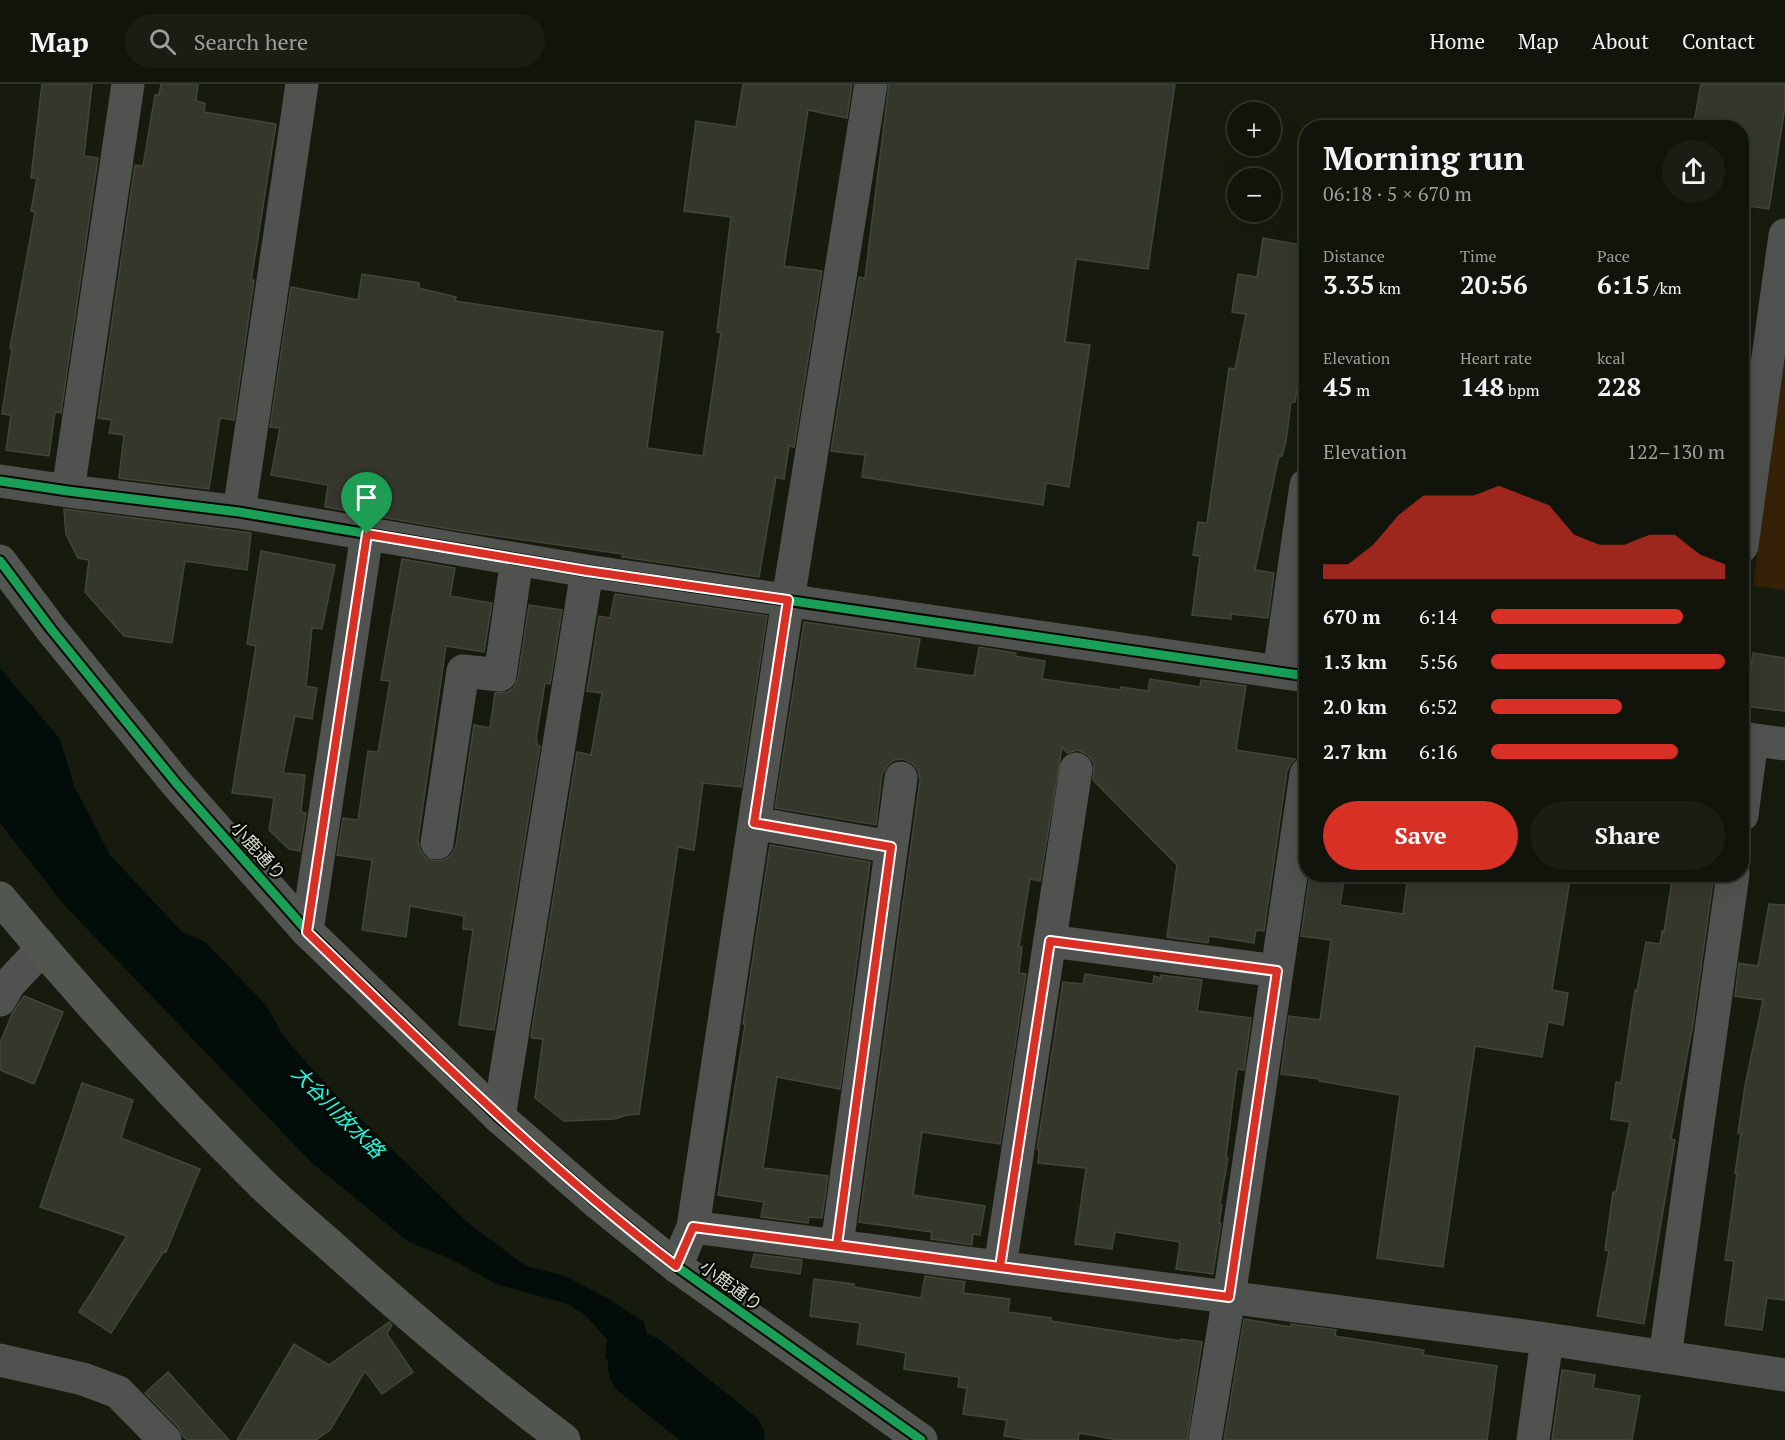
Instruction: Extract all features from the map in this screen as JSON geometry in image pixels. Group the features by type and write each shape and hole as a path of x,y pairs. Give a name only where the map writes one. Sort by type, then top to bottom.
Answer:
{"street":[{"path":"68,491 128,84"},
{"path":"239,512 302,84"},
{"path":"676,1266 693,1227 788,600 871,84"},
{"path":"1749,496 1785,236"},
{"path":"0,481 239,512 587,571 1293,674 1299,587"},
{"path":"307,932 367,534"},
{"path":"437,843 463,670 500,675 517,559"},
{"name":"小鹿通り","path":"0,561 51,629 176,783 307,932 499,1117 600,1205 676,1266 921,1440"},
{"path":"499,1117 587,571"},
{"path":"1749,739 1785,744"},
{"path":"1000,1267 1076,769"},
{"path":"837,1245 901,778"},
{"path":"1205,1440 1229,1297 1299,822"},
{"path":"754,823 891,847"},
{"path":"1665,1357 1732,882"},
{"path":"0,898 42,949 128,1044 264,1186 395,1304 513,1402 564,1440"},
{"path":"1050,941 1277,971"},
{"path":"0,1000 9,984 42,949"},
{"path":"693,1227 1547,1339 1785,1375"},
{"path":"1533,1440 1547,1339"},
{"path":"0,1360 83,1379 118,1392 165,1440"}],"shaded area":[{"path":"1785,348 1785,590 1753,586"}],"water":[{"path":"0,668 60,739 74,786 110,855 182,932 204,941 266,1005 284,1037 331,1090 468,1223 526,1266 565,1276 614,1302 644,1322 648,1340 655,1355 672,1382 721,1428 645,1395 615,1369 605,1357 607,1339 584,1314 568,1304 496,1284 449,1258 409,1242 311,1162 65,906 0,823"}],"building":[{"path":"42,84 92,84 84,156 98,158 61,413 55,412 49,456 6,450 11,415 2,414 12,348 10,348 35,212 31,211 37,178 31,178"},
{"path":"161,84 198,84 196,101 205,103 204,112 276,124 251,280 254,280 234,420 220,418 209,489 119,478 124,435 109,433 112,420 98,418 135,165 143,166 155,95 159,95"},
{"path":"743,84 852,84 847,118 808,110 784,266 822,271 794,447 789,446 784,479 776,477 759,577 622,557 623,554 461,531 325,507 328,485 271,475 280,428 270,427 291,287 358,300 362,274 419,283 419,288 456,297 455,301 663,332 647,448 703,456 721,333 717,332 731,217 684,211 696,121 736,127"},
{"path":"889,84 1175,84 1148,269 1076,259 1065,342 1090,345 1069,487 1046,483 1043,505 862,477 865,455 831,451 859,277 865,278"},
{"path":"1701,84 1785,84 1785,106 1769,209 1749,206 1749,120 1694,120"},
{"path":"1263,238 1299,245 1299,378 1295,402 1291,402 1286,442 1282,456 1279,455 1255,570 1274,573 1268,618 1231,614 1231,619 1192,615 1200,556 1193,555 1198,522 1207,523 1229,368 1235,369 1246,314 1232,312 1238,274 1257,277"},
{"path":"64,509 251,533 247,570 185,561 172,643 124,636 85,592 89,560 78,558 66,534"},
{"path":"261,551 335,565 322,629 312,628 306,686 317,688 312,719 295,716 283,773 305,775 301,812 306,813 300,851 289,849 269,830 274,798 232,793 256,646 247,644"},
{"path":"402,559 455,568 450,596 492,603 484,652 446,646 418,840 420,850 425,857 434,861 444,860 452,854 456,846 474,725 490,728 495,693 508,692 514,687 518,678 529,605 562,610 550,684 545,683 536,739 537,745 540,746 494,1030 459,1025 473,930 463,929 464,916 410,906 406,937 362,930 372,860 337,855 343,818 358,820 368,751 378,752 390,681 381,680"},
{"path":"615,594 767,616 741,787 703,783 694,850 678,847 639,1114 614,1119 564,1121 535,1098 543,1039 531,1036 577,752 591,755 602,693 587,691 599,616 610,618"},
{"path":"804,622 920,639 915,668 974,676 979,647 1016,653 1015,656 1045,661 1042,679 1121,690 1121,687 1148,691 1150,679 1200,687 1201,680 1246,686 1236,750 1295,759 1287,771 1264,931 1256,930 1254,943 1209,936 1208,943 1167,937 1177,865 1093,780 1094,763 1088,755 1078,750 1067,753 1062,747 1040,881 1030,879 1019,947 1022,947 1019,973 1026,974 1000,1144 922,1132 913,1195 985,1206 980,1235 973,1234 972,1245 931,1239 932,1232 859,1222 920,780 918,770 912,763 903,759 894,760 887,766 882,775 876,825 775,808"},
{"path":"1753,653 1785,658 1785,711 1749,706 1749,680"},
{"path":"770,845 870,862 840,1089 777,1077 763,1168 828,1176 822,1218 809,1217 808,1223 761,1217 764,1202 718,1195"},
{"path":"1309,882 1344,882 1340,905 1403,914 1407,882 1570,882 1552,990 1568,993 1563,1025 1548,1022 1542,1057 1475,1046 1443,1267 1377,1258 1400,1095 1319,1081 1320,1079 1281,1074 1289,1016 1320,1020 1331,940 1301,936"},
{"path":"1672,882 1713,882 1693,1024 1671,1139 1675,1140 1644,1324 1597,1316 1609,1251 1605,1250 1613,1192 1616,1192 1630,1122 1611,1119 1616,1082 1621,1083 1635,990 1637,991 1646,942 1660,944 1662,931 1664,932"},
{"path":"1769,904 1785,905 1785,1300 1767,1298 1762,1330 1725,1325 1734,1261 1725,1260 1737,1174 1735,1173 1741,1133 1738,1133 1745,1086 1763,1000 1735,996 1739,963 1758,966"},
{"path":"1085,974 1153,984 1154,976 1161,978 1161,975 1202,980 1197,1011 1251,1018 1244,1070 1237,1069 1226,1157 1228,1158 1220,1204 1222,1205 1219,1223 1221,1223 1213,1274 1176,1269 1180,1242 1115,1232 1112,1249 1075,1244 1086,1168 1038,1163 1039,1150 1037,1149 1063,982 1083,984"},
{"path":"24,996 63,1012 34,1084 0,1070 0,1043 12,1014"},
{"path":"82,1083 133,1100 121,1138 200,1169 166,1252 164,1251 111,1333 79,1312 127,1236 40,1207"},
{"path":"754,1254 802,1260 800,1274 751,1267"},
{"path":"925,1276 965,1282 963,1293 1010,1299 1008,1312 1051,1318 1051,1321 1181,1341 1181,1339 1202,1342 1187,1440 1119,1440 1079,1433 1078,1440 1030,1440 1004,1436 1007,1420 963,1414 967,1388 958,1387 959,1377 904,1369 906,1353 857,1344 860,1323 810,1316 814,1279 854,1284 854,1287 921,1298"},
{"path":"1244,1319 1291,1327 1291,1324 1336,1330 1335,1336 1424,1350 1423,1355 1497,1366 1487,1440 1224,1440"},
{"path":"389,1322 392,1325 387,1334 413,1372 382,1394 365,1371 330,1430 316,1440 237,1440 294,1344 329,1365"},
{"path":"1562,1370 1595,1375 1593,1388 1640,1396 1632,1440 1552,1440"},
{"path":"168,1372 229,1440 187,1440 183,1436 178,1427 145,1393"}],"waterway":[{"name":"大谷川放水路","path":"641,1367 732,1440"}],"cycle path":[{"path":"0,481 239,512 587,571 1299,675"},
{"path":"0,561 51,629 176,783 307,931 499,1117 600,1205 676,1266 921,1440"}],"route":[{"path":"367,534 587,571 788,600 754,823 891,847 837,1245 1000,1267 1050,941 1277,971 1229,1297 693,1227 676,1266 600,1205 499,1117 307,932 367,534"}]}
